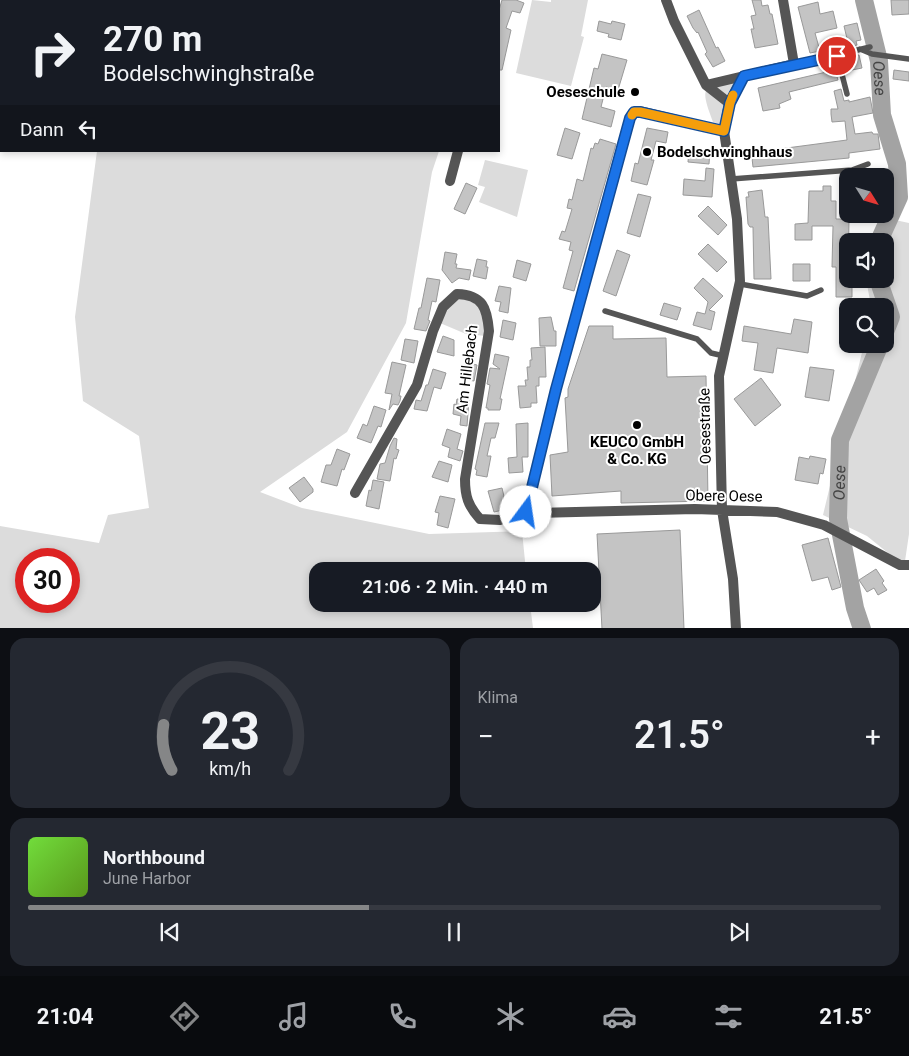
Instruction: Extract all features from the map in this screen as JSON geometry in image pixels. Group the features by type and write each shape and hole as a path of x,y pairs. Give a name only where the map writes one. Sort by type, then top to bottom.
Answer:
{"street":[{"path":"666,0 674,21 706,85 730,103"},
{"path":"706,85 794,64 783,0"},
{"name":"Oesestraße","path":"736,628 733,579 722,510 719,376 740,284 737,218 724,131 730,103 744,76"},
{"path":"526,512 556,389 630,118 634,112 640,112 724,131"},
{"path":"450,181 458,152"},
{"name":"Am Hillebach","path":"355,493 416,384 443,306 457,294 468,295 482,304 488,313 489,331 464,479 465,493 470,508 480,519 500,520 526,512"},
{"name":"Obere Oese","path":"526,512 695,509 777,512 824,525 905,565"}],"lane":[{"path":"794,64 837,56 870,47"},
{"path":"860,49 872,54 909,59"},
{"path":"837,56 847,94"},
{"path":"731,178 852,170 868,164"},
{"path":"740,284 807,296 821,290"},
{"path":"605,311 697,339 711,353 724,356"}],"shaded area":[{"path":"532,0 551,2 551,0 588,0 581,36 584,37 571,86 516,73"},
{"path":"739,79 723,125 713,122 706,101 705,94 707,90 717,84"},
{"path":"97,152 439,152 432,172 406,323 347,432 260,492 302,508 429,534 522,531 525,562 309,562 309,612 531,612 533,628 0,628 0,526 99,543 108,515 149,508 139,436 83,401 75,317"},
{"path":"485,160 528,170 517,217 479,202 485,187 478,185"},
{"path":"894,220 909,223 909,534 905,561 898,561 867,536 823,515 862,353 894,353 894,298 870,298 868,288 894,288 894,233 875,233 879,223 894,223"},
{"path":"458,297 467,297 485,313 486,336 466,334 440,323 444,310"}],"building":[{"path":"502,0 516,0 524,3 520,13 512,11 506,28 511,30 502,70 500,70 500,7"},
{"path":"752,0 761,0 762,6 768,5 770,14 772,14 778,44 755,48 751,29 754,29 751,16 756,15"},
{"path":"891,0 909,0 909,14 892,15"},
{"path":"818,2 820,14 833,11 837,28 815,33 820,51 810,53 798,7"},
{"path":"699,10 716,48 718,47 725,61 713,67 705,54 707,52 698,32 693,28 687,16"},
{"path":"599,21 611,24 612,21 625,24 621,40 608,37 609,34 597,31"},
{"path":"857,23 861,40 856,41 857,45 849,47 844,26"},
{"path":"602,54 627,60 618,90 606,87 601,107 615,111 611,127 582,119 594,68 598,69"},
{"path":"859,55 862,68 847,71 844,58"},
{"path":"835,70 838,80 789,92 791,99 779,104 780,108 763,111 758,88"},
{"path":"894,70 909,72 909,81 893,79"},
{"path":"841,89 844,101 849,100 849,102 870,97 873,113 852,117 855,134 872,132 873,134 878,134 880,149 849,153 849,158 753,167 751,149 763,148 764,151 847,140 845,121 832,122 831,114 831,109 838,109 834,91"},
{"path":"565,128 580,133 572,159 557,155"},
{"name":"Bodelschwinghhaus","path":"647,128 668,132 666,143 656,141 651,160 654,160 647,185 631,181 635,163 638,164"},
{"path":"600,139 616,144 574,291 563,288 573,251 569,250 571,242 559,239 562,231 565,232 572,209 567,208 569,199 572,200 577,179 583,181 591,148 593,149 595,143 598,144"},
{"path":"689,149 710,150 709,164 688,162"},
{"path":"706,168 714,169 712,197 683,195 684,179 705,181"},
{"path":"466,183 477,188 465,214 454,209"},
{"path":"823,186 831,186 831,201 836,201 836,219 839,219 839,223 849,223 849,233 839,233 839,288 852,288 852,297 836,297 836,267 832,267 833,226 812,226 812,240 795,240 795,224 808,223 809,191 823,191"},
{"path":"762,190 765,217 768,217 771,279 754,279 753,227 750,227 748,224 746,197 749,197 748,192"},
{"path":"638,194 651,197 640,237 627,233"},
{"path":"708,206 727,225 718,235 698,216"},
{"path":"708,244 727,262 717,272 698,254"},
{"path":"617,250 630,255 616,296 603,291"},
{"path":"445,252 457,254 456,268 471,270 469,280 459,278 452,283 442,270"},
{"path":"477,259 487,261 486,279 473,276"},
{"path":"517,260 531,264 526,281 513,277"},
{"path":"793,264 810,264 810,281 793,281"},
{"path":"427,278 440,280 436,302 432,301 428,320 430,321 426,331 414,329 419,308 421,308"},
{"path":"703,278 723,296 709,310 715,312 711,330 693,325 697,312 705,314 708,302 694,288"},
{"path":"499,286 511,288 508,313 499,311 501,302 495,301"},
{"path":"664,303 681,308 677,320 660,315"},
{"path":"551,317 554,331 556,331 556,346 540,346 539,318"},
{"path":"794,319 812,322 808,353 777,348 773,373 754,370 758,343 742,341 744,326 791,334"},
{"path":"503,320 516,323 513,340 500,337"},
{"name":"KEUCO GmbH & Co. KG","path":"589,326 613,326 613,339 666,338 667,377 706,376 708,501 621,503 621,491 552,496 550,455 568,452 565,398 568,397 568,389"},
{"path":"443,336 454,340 454,356 437,352"},
{"path":"405,339 418,341 414,363 401,360"},
{"path":"545,347 546,377 539,377 539,386 536,386 537,403 531,403 531,407 520,408 518,386 526,386 525,380 528,380 527,367 530,367 530,360 532,360 531,348"},
{"path":"495,354 509,357 500,399 502,399 500,410 488,410 486,408 490,385 487,384 490,368 500,369 493,364"},
{"path":"392,362 406,365 399,396 401,396 400,401 398,405 393,404 389,410 392,394 385,393"},
{"path":"465,362 477,365 474,381 462,379"},
{"path":"810,367 834,370 829,401 805,397"},
{"path":"433,369 446,373 441,389 434,387 427,411 414,409 416,400 421,401"},
{"path":"761,378 781,405 755,426 734,399"},
{"path":"457,399 469,400 467,426 460,425 461,416 453,414 454,404 456,405"},
{"path":"374,406 386,410 381,427 378,426 371,443 357,438 363,424 367,426"},
{"path":"485,423 499,423 495,438 491,438 487,456 491,456 487,477 476,475 477,470 475,469"},
{"path":"528,423 528,457 522,457 523,472 509,473 508,458 517,457 516,424"},
{"path":"447,429 461,434 457,449 463,451 460,461 448,457 450,448 442,445"},
{"path":"394,438 397,439 396,449 399,450 396,459 394,458 390,481 377,479 380,464 385,463"},
{"path":"337,449 350,454 344,470 342,469 337,486 321,482 326,465 331,465"},
{"path":"810,456 826,459 823,474 820,473 818,484 795,480 799,457 809,459"},
{"path":"439,461 452,465 448,482 432,477"},
{"path":"304,477 313,489 313,492 300,502 289,488"},
{"path":"373,480 384,482 379,509 366,506"},
{"path":"502,488 507,509 494,512 488,491"},
{"path":"440,496 455,499 448,528 437,525 439,513 435,512"},
{"path":"680,530 684,628 602,628 601,562 598,562 597,534"},
{"path":"828,538 841,587 832,590 828,577 812,581 802,545"},
{"path":"876,569 884,581 882,583 887,590 878,595 874,588 867,592 859,580"}],"waterway":[{"name":"Oese","path":"864,0 879,61 882,115 897,164 899,197 883,233"},
{"name":"Oese","path":"881,288 884,298"},
{"name":"Oese","path":"862,628 855,608 838,519 840,440 876,353"}],"slow traffic":[{"path":"632,115 634,112 640,112 724,131 733,95"}],"place":[{"name":"Oeseschule","path":"635,92"},
{"name":"Bodelschwinghhaus","path":"647,152"},
{"name":"KEUCO GmbH & Co. KG","path":"637,425"}],"route":[{"path":"526,512 556,389 604,211 630,118 634,112 724,131 730,103 744,76 837,56"}]}
